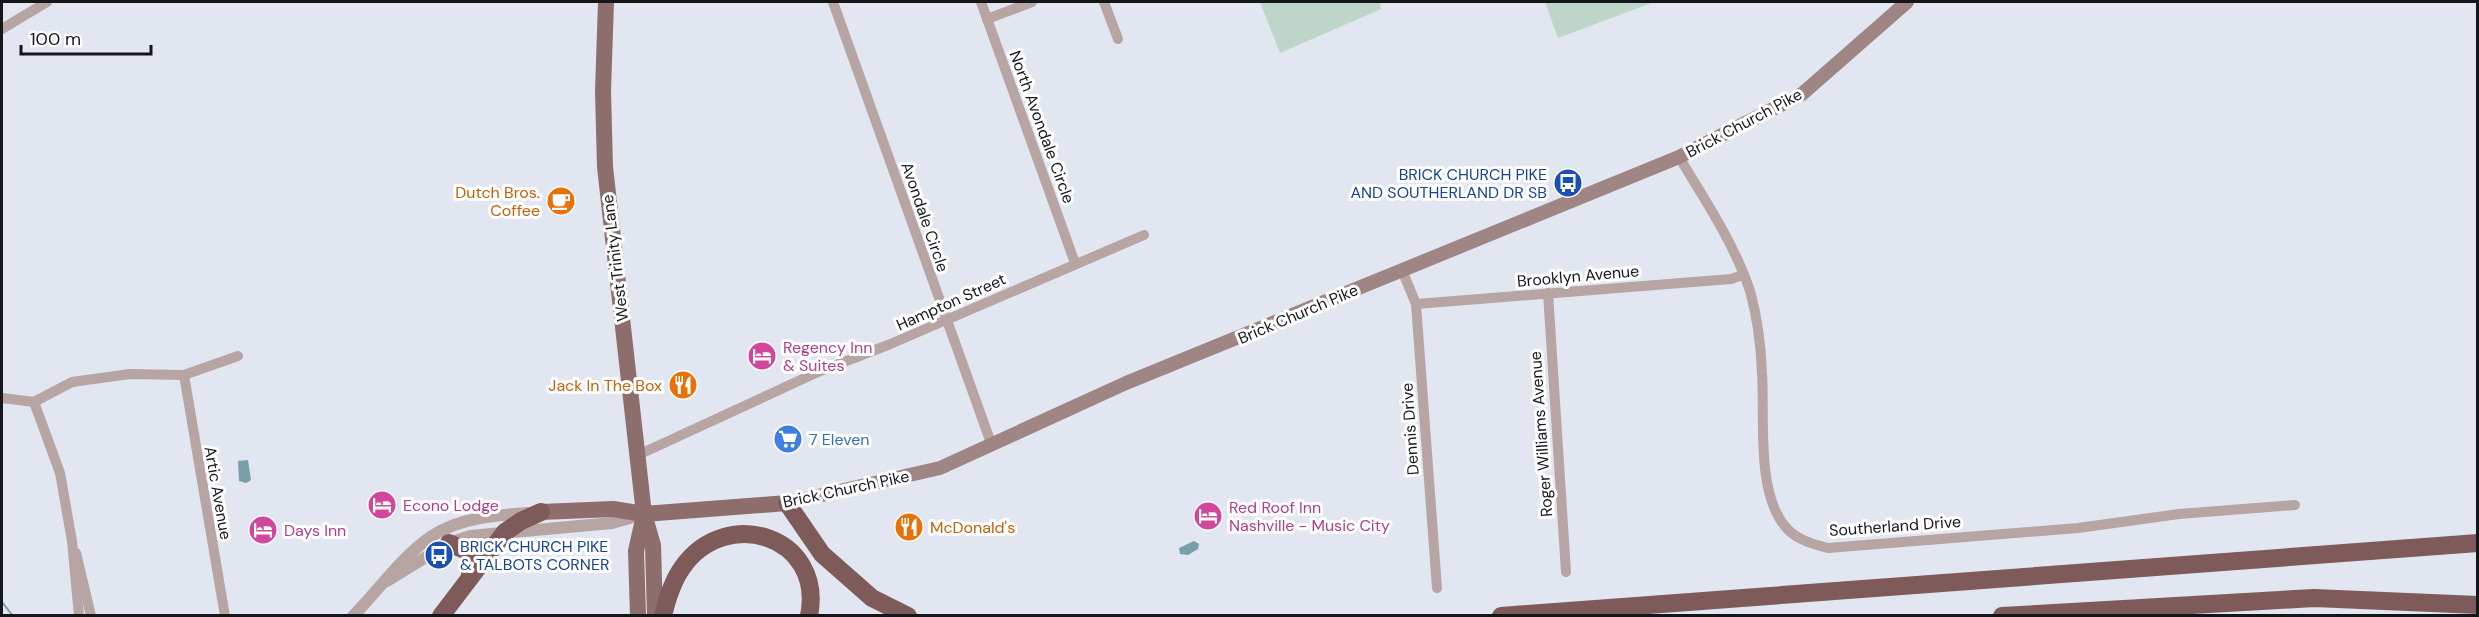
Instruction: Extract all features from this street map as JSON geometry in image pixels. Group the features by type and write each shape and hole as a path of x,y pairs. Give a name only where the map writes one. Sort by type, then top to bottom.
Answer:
{"highway":[{"path":"787,503 822,554 872,598 908,615"},
{"path":"441,615 505,532 540,512"},
{"path":"663,615 669,594 682,567 713,542 730,535 748,534 779,542 796,554 812,585 809,615"},
{"path":"2353,552 2391,542 2478,536"},
{"path":"449,543 467,551 471,569 470,578"},
{"path":"1501,615 2478,543"},
{"path":"2002,615 2314,598 2478,605"}],"main road":[{"name":"West Trinity Lane","path":"606,2 603,91 605,167 645,514 653,545 655,615"},
{"name":"Brick Church Pike","path":"540,512 613,508 645,514 787,503 933,470 991,442 1679,157 1802,94 1907,2"},
{"name":"West Trinity Lane","path":"638,615 636,551 645,514"}],"street":[{"path":"2,29 47,2"},
{"name":"Avondale Circle","path":"832,2 991,442"},
{"name":"North Avondale Circle","path":"981,2 1075,263"},
{"path":"987,18 1032,2"},
{"path":"1104,2 1118,39"},
{"name":"Southerland Drive","path":"1679,157 1729,243 1750,292 1762,370 1767,473 1771,499 1785,527 1812,544 1828,548 2078,528 2179,514 2295,505"},
{"name":"Hampton Street","path":"638,455 818,372 1144,235"},
{"name":"Dennis Drive","path":"1402,270 1416,304 1437,588"},
{"name":"Brooklyn Avenue","path":"1416,304 1731,279 1743,275"},
{"name":"Roger Williams Avenue","path":"1548,294 1566,572"},
{"path":"2,398 34,402 72,382 130,374 184,375 238,356"},
{"name":"Artic Avenue","path":"184,375 225,615"},
{"path":"34,402 60,473 72,541 79,615"},
{"name":"Brick Church Pike","path":"353,615 404,560 433,536 466,522 540,512"},
{"name":"Brick Church Pike","path":"387,580 449,543 470,536 612,523 645,514"},
{"path":"72,541 92,615"}],"green space":[{"path":"1260,2 1380,2 1381,9 1280,53"},
{"path":"1545,2 1654,2 1558,38"}],"water":[{"path":"248,460 251,480 246,483 239,481 238,461"},
{"path":"1194,541 1199,544 1198,549 1188,555 1180,554 1179,548"}],"waterway":[{"path":"2,602 13,616"}],"place":[{"name":"BRICK CHURCH PIKE AND SOUTHERLAND DR SB","path":"1568,183"},
{"name":"Dutch Bros. Coffee","path":"561,201"},
{"name":"Regency Inn & Suites","path":"762,356"},
{"name":"Jack In The Box","path":"683,385"},
{"name":"7 Eleven","path":"788,439"},
{"name":"Econo Lodge","path":"382,505"},
{"name":"Red Roof Inn Nashville - Music City","path":"1208,516"},
{"name":"McDonald's","path":"909,527"},
{"name":"Days Inn","path":"263,530"},
{"name":"BRICK CHURCH PIKE & TALBOTS CORNER","path":"439,555"}]}
